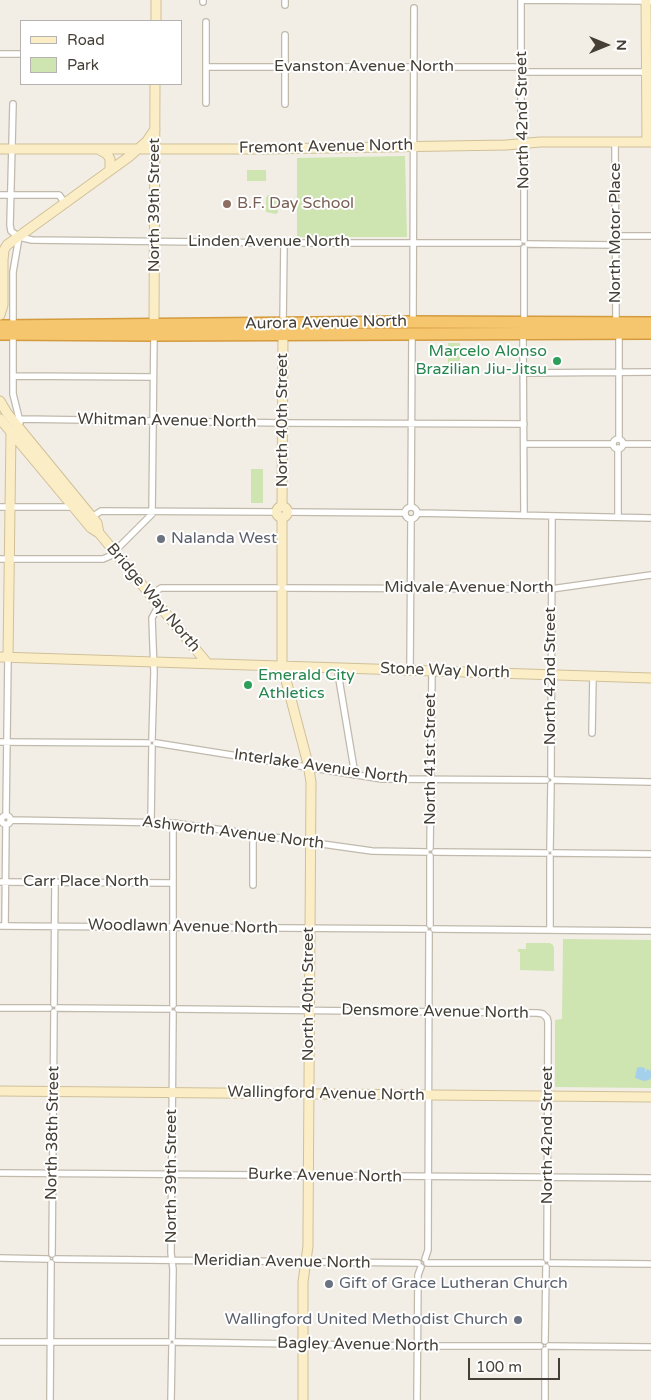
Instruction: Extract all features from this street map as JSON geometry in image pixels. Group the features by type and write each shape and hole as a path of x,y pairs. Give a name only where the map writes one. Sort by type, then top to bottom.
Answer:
{"highway":[{"name":"Aurora Avenue North","path":"7,330 618,328 651,323"},
{"name":"Aurora Avenue North","path":"618,328 651,333"}],"street":[{"path":"156,0 156,20"},
{"path":"521,0 648,1 649,142"},
{"name":"North 42nd Street","path":"521,0 521,134 524,155 524,515"},
{"path":"411,506 414,8"},
{"path":"206,22 206,103"},
{"path":"284,104 286,35"},
{"path":"0,54 20,54"},
{"name":"Evanston Avenue North","path":"206,67 414,67 649,72"},
{"name":"North 39th Street","path":"152,512 155,85"},
{"path":"12,104 10,224 11,231 19,237"},
{"path":"0,315 3,305 2,250 138,150 155,129"},
{"name":"North Motor Place","path":"615,142 615,245 619,372 618,517"},
{"name":"Fremont Avenue North","path":"0,149 155,150 649,142"},
{"path":"98,149 107,154 110,159 110,170"},
{"path":"0,195 59,195 65,202"},
{"path":"615,236 651,236"},
{"path":"2,926 7,742 4,657 5,507 15,431 20,419 13,394 13,376 7,330 19,237"},
{"name":"Linden Avenue North","path":"19,237 32,240 615,245"},
{"name":"North 40th Street","path":"284,243 282,665 309,769 308,1246 303,1282 302,1400"},
{"path":"524,373 651,372"},
{"path":"13,376 153,377"},
{"name":"Bridge Way North","path":"0,401 15,431 74,507 91,528 99,532 207,663"},
{"name":"Bridge Way North","path":"0,419 15,431 92,516 97,523 99,532"},
{"name":"Whitman Avenue North","path":"20,419 524,424"},
{"path":"524,444 651,444"},
{"path":"405,513 406,509 411,506"},
{"path":"411,506 416,509 417,513 416,518 411,519"},
{"path":"5,507 74,507"},
{"path":"92,516 101,511 405,513"},
{"path":"5,559 100,560 110,556 152,512"},
{"path":"405,513 411,519"},
{"path":"417,513 651,518"},
{"name":"North 42nd Street","path":"550,930 552,517"},
{"path":"410,670 411,519"},
{"name":"Midvale Avenue North","path":"150,595 161,588 551,589 651,576"},
{"path":"151,821 152,618 159,605"},
{"name":"Stone Way North","path":"4,657 651,678"},
{"path":"338,667 354,774"},
{"name":"North 41st Street","path":"426,1261 428,1250 427,1177 432,670"},
{"path":"592,733 593,676"},
{"name":"Interlake Avenue North","path":"0,742 152,743 382,779 651,782"},
{"name":"Ashworth Avenue North","path":"5,820 151,821 372,851 651,854"},
{"name":"North 39th Street","path":"171,1400 173,823"},
{"path":"252,886 253,834"},
{"name":"Carr Place North","path":"3,882 173,883"},
{"name":"North 38th Street","path":"50,1400 55,882"},
{"name":"Woodlawn Avenue North","path":"2,926 651,931"},
{"name":"Densmore Avenue North","path":"0,1008 429,1011 543,1014"},
{"name":"North 42nd Street","path":"543,1014 548,1022 545,1400"},
{"name":"Wallingford Avenue North","path":"0,1091 651,1097"},
{"name":"Burke Avenue North","path":"0,1174 651,1178"},
{"name":"Meridian Avenue North","path":"0,1258 419,1265"},
{"path":"417,1400 419,1265 425,1266 426,1261 651,1264"},
{"name":"Bagley Avenue North","path":"0,1342 651,1347"}],"green space":[{"path":"405,156 407,237 297,237 297,158"},
{"path":"247,170 266,170 266,181 247,181"},
{"path":"268,195 277,197 278,212 276,214 266,212 266,198"},
{"path":"448,343 460,343 460,374 448,374"},
{"path":"251,469 263,469 263,503 251,503"},
{"path":"563,939 651,940 651,1088 555,1087 555,1020 562,1019"},
{"path":"526,943 550,943 553,945 554,971 520,970 520,952 518,952 518,949 526,949"}],"water":[{"path":"637,1068 645,1068 645,1073 647,1069 651,1071 651,1078 649,1080 644,1081 635,1078"}],"place":[{"name":"B.F. Day School","path":"227,204"},
{"name":"Marcelo Alonso Brazilian Jiu-Jitsu","path":"557,361"},
{"name":"Nalanda West","path":"161,539"},
{"name":"Emerald City Athletics","path":"248,685"},
{"name":"Gift of Grace Lutheran Church","path":"329,1284"},
{"name":"Wallingford United Methodist Church","path":"518,1320"}]}
